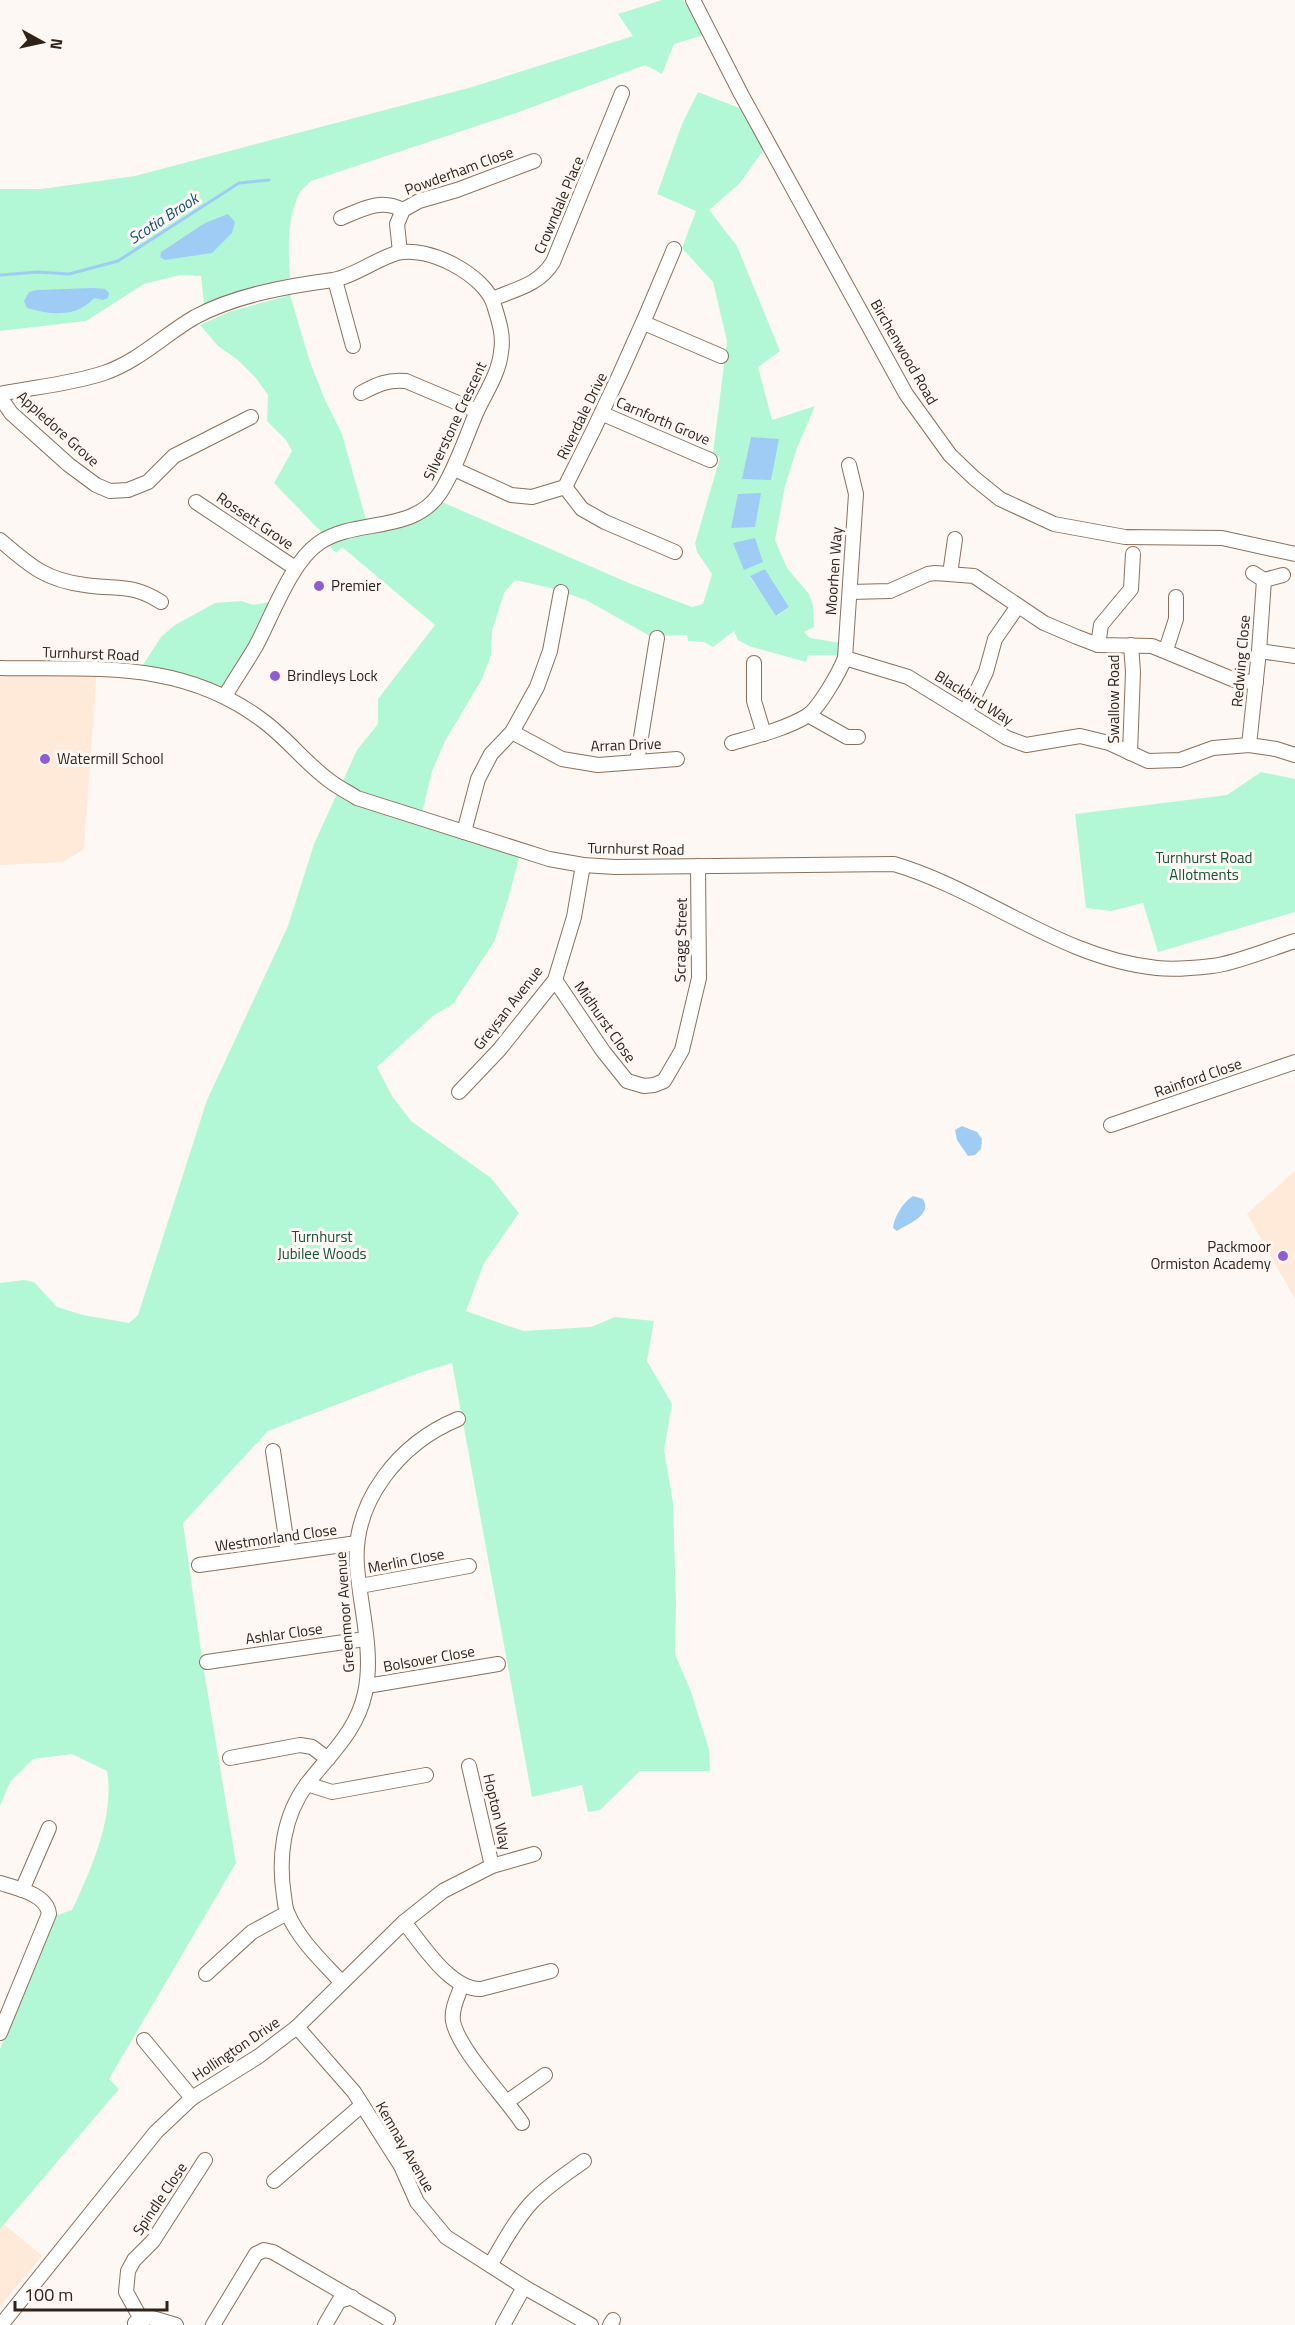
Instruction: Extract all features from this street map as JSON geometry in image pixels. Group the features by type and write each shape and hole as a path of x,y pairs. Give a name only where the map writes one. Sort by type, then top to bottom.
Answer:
{"street":[{"name":"Birchenwood Road","path":"693,0 906,393 950,455 974,478 1000,499 1054,524 1125,537 1222,538 1295,554"},
{"name":"Crowndale Place","path":"492,299 546,274 553,262 622,93"},
{"name":"Powderham Close","path":"400,252 397,224 403,210 419,201 534,161"},
{"path":"341,218 373,205 393,205 403,210"},
{"name":"Riverdale Drive","path":"565,487 603,414 674,249"},
{"name":"Silverstone Crescent","path":"225,696 256,645 295,568 310,550 329,537 395,522 422,511 438,496 454,469 477,411 499,366 502,334 492,299 477,280 449,262 420,254 400,252"},
{"path":"0,395 72,382 106,372 142,355 195,317 256,296 335,280 400,252"},
{"path":"335,280 353,346"},
{"path":"644,323 721,356"},
{"path":"361,393 382,382 406,381 477,411"},
{"name":"Appledore Grove","path":"0,395 11,413 69,465 96,485 110,491 128,490 148,482 174,456 251,417"},
{"name":"Carnforth Grove","path":"603,414 710,460"},
{"name":"Moorhen Way","path":"845,658 856,494 860,484 849,465"},
{"path":"454,469 511,495 532,496 565,487 582,509 605,522 675,552"},
{"name":"Rossett Grove","path":"196,502 295,568"},
{"path":"950,574 956,537"},
{"path":"0,540 34,569 51,578 86,586 129,587 144,599 162,602"},
{"path":"1098,645 1101,625 1131,589 1133,554"},
{"path":"850,592 890,591 928,574 974,576 1044,623 1098,645 1152,646 1230,679 1256,682"},
{"name":"Redwing Close","path":"1249,745 1259,651 1258,577 1283,575"},
{"path":"464,832 478,779 491,754 512,732 537,687 550,651 561,591"},
{"path":"1166,650 1176,619 1176,597"},
{"path":"965,711 974,699 986,672 995,639 1018,606"},
{"path":"637,762 657,638"},
{"name":"Swallow Road","path":"1130,753 1133,672 1131,645"},
{"path":"1259,651 1295,656"},
{"path":"732,743 764,734 808,715 839,674 845,658"},
{"name":"Blackbird Way","path":"845,658 908,677 1007,738 1026,745 1080,736 1109,743 1148,761 1171,761 1213,748 1249,745 1276,748 1295,755"},
{"path":"754,663 754,701 764,734"},
{"name":"Turnhurst Road","path":"0,668 132,670 176,679 225,696 263,721 330,781 357,798 549,859 583,865 894,864 925,873 1061,941 1104,957 1158,969 1215,966 1295,941"},
{"path":"808,715 850,741"},
{"name":"Arran Drive","path":"512,732 562,759 598,765 676,759"},
{"name":"Greysan Avenue","path":"459,1092 499,1050 555,980 574,917 583,865"},
{"name":"Scragg Street","path":"664,1081 682,1050 699,978 698,866"},
{"name":"Midhurst Close","path":"555,980 603,1051 627,1081 644,1086 664,1081"},
{"name":"Rainford Close","path":"1111,1125 1295,1062"},
{"name":"Greenmoor Avenue","path":"341,1982 302,1937 287,1913 280,1874 284,1838 290,1815 307,1784 357,1721 367,1686 365,1639 357,1567 357,1543 364,1514 373,1493 386,1474 422,1438 458,1419"},
{"path":"273,1451 281,1466 288,1552"},
{"name":"Westmorland Close","path":"199,1565 357,1543"},
{"name":"Merlin Close","path":"360,1586 461,1563"},
{"name":"Ashlar Close","path":"207,1662 365,1639"},
{"name":"Bolsover Close","path":"367,1686 498,1664"},
{"path":"230,1758 250,1760 300,1745 312,1747 327,1759"},
{"name":"Hopton Way","path":"469,1766 492,1866"},
{"path":"307,1784 332,1792 409,1783 426,1775"},
{"path":"22,1890 49,1828"},
{"name":"Hollington Drive","path":"1,2325 156,2132 192,2098 259,2056 297,2027 404,1922 443,1891 492,1866 534,1854"},
{"path":"0,1883 22,1890 45,1903 49,1914 0,2033"},
{"path":"206,1974 252,1932 287,1913"},
{"path":"404,1922 447,1974 470,1990 481,1989 544,1969"},
{"path":"462,1985 454,2006 453,2019 457,2034 522,2123"},
{"name":"Kemnay Avenue","path":"297,2027 362,2105 401,2166 417,2202 446,2236 524,2287 591,2325"},
{"path":"144,2040 192,2098"},
{"path":"508,2102 548,2071"},
{"path":"277,2173 362,2105"},
{"name":"Spindle Close","path":"137,2322 126,2292 128,2271 134,2260 153,2241 206,2160"},
{"path":"490,2265 531,2202 575,2176 584,2161"},
{"path":"213,2325 256,2254 264,2250 273,2252 388,2319"},
{"path":"503,2325 524,2287"},
{"path":"325,2325 339,2301 352,2297"},
{"path":"137,2322 149,2317 176,2325"}],"shaded area":[{"name":"Watermill School","path":"0,666 97,668 84,849 63,862 0,865"},
{"name":"Packmoor Ormiston Academy","path":"1295,1171 1295,1299 1247,1214"},
{"path":"4,2224 42,2256 0,2306 0,2229"}],"green space":[{"path":"662,0 683,0 705,35 674,44 662,74 645,65 519,112 311,181 303,188 294,206 290,226 290,278 204,304 201,276 180,275 144,284 86,321 0,331 0,189 41,189 135,176 472,87 633,36 618,14"},
{"name":"Turnhurst Jubilee Woods","path":"698,92 742,109 765,148 739,184 709,210 737,246 780,351 758,367 772,420 815,406 797,448 785,486 775,540 787,568 809,594 813,606 814,627 804,632 810,638 841,643 840,655 808,655 806,662 749,646 738,640 734,631 713,647 704,642 688,641 687,635 650,636 586,600 555,589 515,580 504,593 492,631 491,655 482,679 445,741 432,771 421,818 521,850 509,896 494,942 453,1004 434,1015 377,1067 392,1096 411,1121 491,1178 519,1213 484,1263 466,1311 523,1331 591,1327 615,1317 654,1321 647,1361 672,1404 664,1450 673,1503 675,1654 691,1692 709,1749 710,1771 640,1771 600,1810 588,1812 582,1785 532,1797 452,1363 419,1373 268,1431 183,1523 203,1665 236,1863 109,2079 119,2089 0,2229 0,2049 54,1916 72,1910 87,1878 100,1842 108,1806 109,1788 107,1771 72,1754 33,1759 10,1782 0,1806 0,1283 24,1280 34,1282 57,1307 83,1315 129,1323 138,1315 207,1100 288,926 314,844 357,750 378,724 378,699 435,625 342,547 336,553 324,540 327,538 274,483 292,451 286,440 267,421 268,395 255,377 238,360 218,346 200,325 229,312 290,295 310,362 342,434 368,527 435,499 629,583 692,607 703,604 712,574 697,552 695,543 720,458 713,453 727,341 713,282 682,248 696,211 657,194 682,124","holes":["765,569 789,607 777,616 750,577"]},
{"path":"279,600 225,696 139,671 161,637 175,625 215,603 241,601 254,605"},
{"name":"Turnhurst Road Allotments","path":"1261,772 1295,779 1295,912 1158,952 1143,903 1111,911 1086,908 1075,814 1227,795"}],"water":[{"path":"228,214 235,222 232,233 212,253 165,260 160,257 161,252 205,223"},
{"path":"105,289 109,293 108,298 103,300 94,298 71,312 54,313 27,308 24,301 29,292 37,290"},
{"path":"751,437 779,439 771,480 742,479"},
{"path":"761,493 755,527 731,528 738,494"},
{"path":"755,538 763,562 744,570 733,543"},
{"path":"765,569 789,607 776,616 750,576"},
{"path":"962,1126 977,1132 982,1139 981,1149 975,1155 968,1156 957,1140 955,1130"},
{"path":"913,1196 923,1199 925,1210 918,1218 897,1231 893,1228 897,1215"}],"waterway":[{"name":"Scotia Brook","path":"0,275 38,272 69,274 118,261 239,183 269,180"}],"place":[{"name":"Premier","path":"319,586"},
{"name":"Brindleys Lock","path":"275,676"},
{"name":"Watermill School","path":"45,759"},
{"name":"Packmoor Ormiston Academy","path":"1283,1256"}]}
